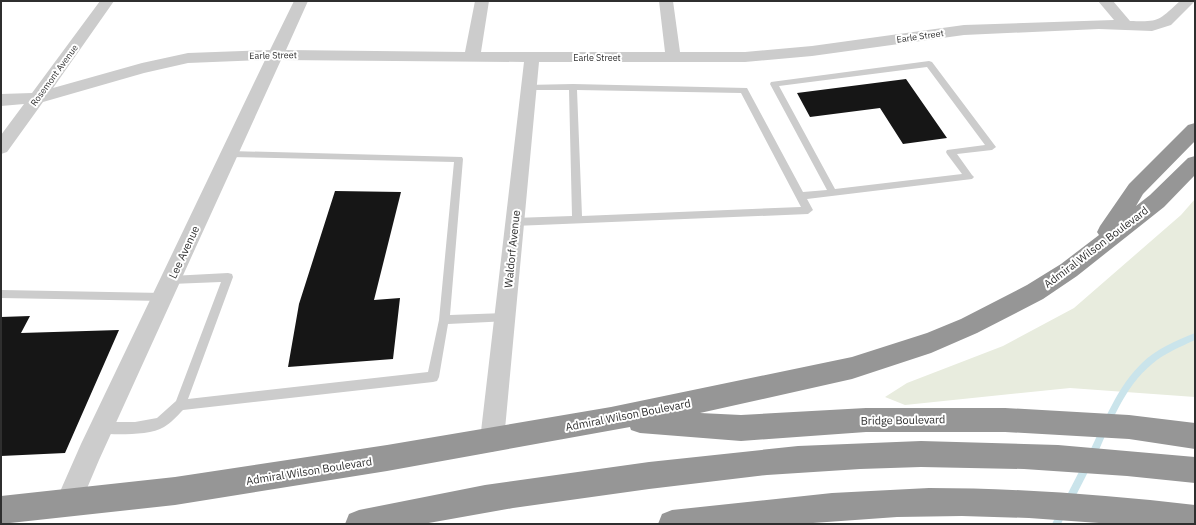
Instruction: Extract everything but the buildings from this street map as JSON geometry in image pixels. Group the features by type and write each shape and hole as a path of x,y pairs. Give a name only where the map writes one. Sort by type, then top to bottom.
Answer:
{"highway":[{"path":"1099,247 1136,189 1195,130"},
{"name":"Admiral Wilson Boulevard","path":"1,510 175,491 282,476 611,419 852,368 931,342 969,326 1035,292 1069,270 1157,201 1195,163"},
{"name":"Bridge Boulevard","path":"611,419 741,428 866,420 954,419 1069,423 1129,427 1195,436"},
{"path":"359,524 457,503 514,494 725,466 830,458 920,454 1048,457 1195,470"},
{"path":"672,524 853,506 928,502 1022,504 1134,512 1195,519"}],"street":[{"name":"Rosemont Avenue","path":"1,148 107,1"},
{"name":"Lee Avenue","path":"68,503 101,428 301,1"},
{"path":"472,57 482,1"},
{"path":"666,1 673,57"},
{"path":"1104,1 1126,25"},
{"name":"Earle Street","path":"1,100 38,98 142,68 188,58 276,55 746,57 804,52 964,30 1084,24 1152,26 1166,22 1188,1"},
{"name":"Waldorf Avenue","path":"492,440 532,57"}],"lane":[{"path":"801,196 833,193 969,177 950,152 992,147 929,64 774,84 833,193"},
{"path":"514,222 808,210 744,90 529,87"},
{"path":"573,87 577,219"},
{"path":"180,405 433,377 444,320 459,159 230,154"},
{"path":"1,294 167,288 228,277 180,405 160,423 135,428 101,428"},
{"path":"444,320 505,318"}],"shaded area":[{"path":"1195,199 1195,397 1070,388 905,405 885,397 907,383 1003,346 1074,308 1181,215"}],"waterway":[{"path":"1092,456 1121,396 1136,374 1156,356 1195,336"},
{"path":"1068,502 1087,465"},
{"path":"1056,524 1062,513"}]}
